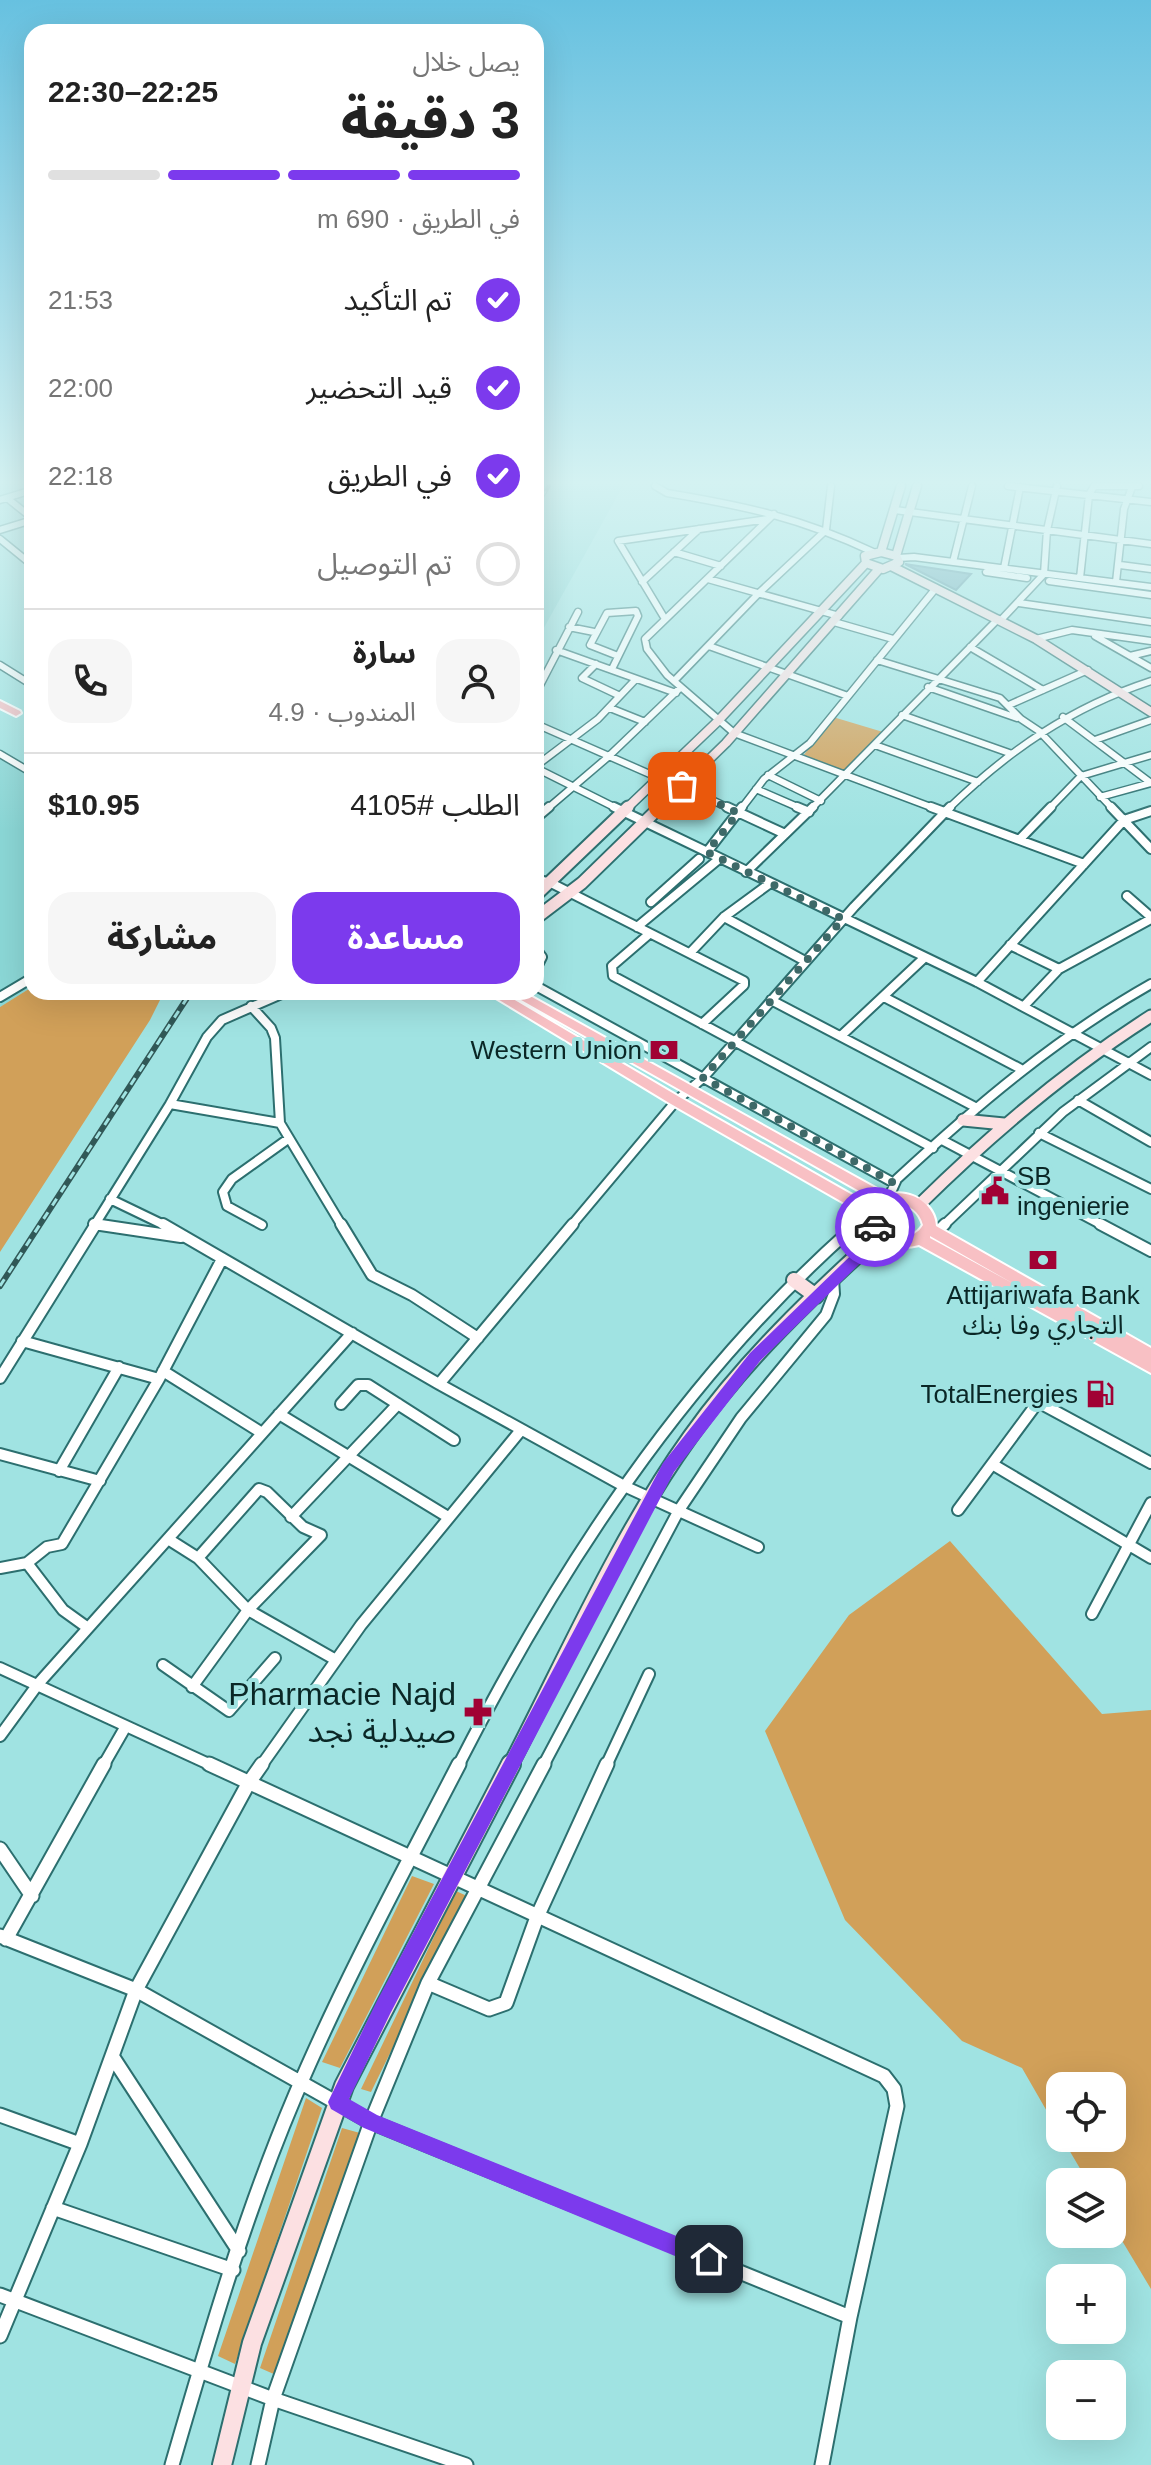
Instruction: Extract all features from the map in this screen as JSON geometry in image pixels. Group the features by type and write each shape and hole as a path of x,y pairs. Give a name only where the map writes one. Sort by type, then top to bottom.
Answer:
{"main road":[{"path":"544,889 661,779 830,601"},
{"path":"544,912 571,893 682,786 734,733 851,601"},
{"path":"963,601 1036,639 1120,689 1151,712"},
{"path":"0,704 8,714"},
{"path":"506,1000 873,1213"},
{"path":"530,1000 887,1200 907,1199 919,1205 929,1216 928,1234"},
{"path":"919,1205 1004,1124 1102,1047 1151,1016"},
{"path":"963,1120 1004,1124"},
{"path":"873,1213 887,1200"},
{"path":"873,1213 874,1226 881,1234 900,1242 928,1234 1151,1355"},
{"path":"222,2465 240,2385 265,2303 337,2102 650,1497 688,1440 731,1385 816,1296 881,1234"},
{"path":"928,1234 1151,1367"},
{"path":"794,1280 816,1296"}],"street":[{"path":"654,601 665,619"},
{"path":"678,691 674,681 645,648 645,639 684,601"},
{"path":"674,681 751,601"},
{"path":"786,601 893,639"},
{"path":"707,852 768,775 810,743 925,601"},
{"path":"746,872 821,801 938,677 1019,603 1151,622"},
{"path":"612,669 638,616 636,611 607,613 594,632 590,645 618,656"},
{"path":"544,676 578,612"},
{"path":"569,627 594,632"},
{"path":"1036,639 1064,630 1151,641"},
{"path":"1089,633 1151,668"},
{"path":"629,635 645,639"},
{"path":"709,646 848,696"},
{"path":"970,647 1043,690"},
{"path":"556,650 678,691 734,733 1084,864"},
{"path":"1130,656 1151,651"},
{"path":"877,660 1000,698 1021,719"},
{"path":"596,664 582,678 618,695"},
{"path":"0,665 24,680"},
{"path":"1009,705 1088,670"},
{"path":"544,761 610,708 618,695 636,679"},
{"path":"439,1384 676,1101 703,1078 942,811 1039,731 1120,689 1151,681"},
{"path":"928,687 1021,719 1039,731 1100,797 1147,840 1151,849"},
{"path":"544,811 608,757 678,691"},
{"path":"610,708 645,722"},
{"path":"902,715 1012,754"},
{"path":"1063,717 1151,783"},
{"path":"1095,740 1151,720"},
{"path":"544,727 661,779"},
{"path":"875,745 978,782"},
{"path":"0,754 24,768"},
{"path":"1020,839 1081,776 1151,755"},
{"path":"544,771 769,884 977,982 1074,1031 1151,1075"},
{"path":"768,775 821,801"},
{"path":"1100,797 1151,783"},
{"path":"682,786 785,834"},
{"path":"756,789 809,812"},
{"path":"977,982 1124,820 1151,811"},
{"path":"651,902 699,859"},
{"path":"637,927 719,859"},
{"path":"678,878 689,883"},
{"path":"544,881 744,981 744,985 702,1024"},
{"path":"690,953 724,917 769,884"},
{"path":"1024,1006 1059,969 1151,918 1127,896"},
{"path":"724,917 805,961"},
{"path":"648,935 617,960 611,972 620,980 933,1148"},
{"path":"1010,945 1059,969"},
{"path":"842,1035 923,959"},
{"path":"0,997 24,983"},
{"path":"887,1200 894,1183 1021,1069 1074,1031 1151,984"},
{"path":"544,990 894,1183"},
{"path":"884,997 1021,1069"},
{"path":"0,1378 214,1028 266,1000"},
{"path":"771,1000 977,1108"},
{"path":"251,1006 271,1028 275,1038 280,1123 372,1275 412,1295 478,1338"},
{"path":"928,1234 1078,1100 1151,1047"},
{"path":"1078,1100 1151,1142"},
{"path":"170,1104 280,1123"},
{"path":"1039,1133 1151,1189"},
{"path":"262,1225 227,1206 223,1192 232,1179 288,1139"},
{"path":"942,1140 1151,1250"},
{"path":"110,1199 148,1216 439,1384 624,1486 758,1547"},
{"path":"94,1224 184,1238"},
{"path":"172,2465 239,2251 302,2082 410,1860 520,1650 624,1486 687,1402 754,1322 794,1280 849,1231"},
{"path":"0,1568 27,1563 47,1547 62,1544 161,1375 222,1259"},
{"path":"258,2465 273,2399 371,2122 428,1983 679,1510 741,1418 826,1315 834,1294 833,1279"},
{"path":"0,1736 38,1684 352,1333"},
{"path":"22,1341 161,1375 262,1433"},
{"path":"59,1471 119,1367"},
{"path":"341,1404 358,1385 363,1384 454,1440"},
{"path":"958,1510 1038,1402 1151,1463"},
{"path":"291,1517 398,1404"},
{"path":"279,1414 348,1459 448,1517"},
{"path":"0,2336 7,2298 53,2208 80,2144 136,1990 248,1784 336,1660 521,1430"},
{"path":"0,1454 100,1481"},
{"path":"992,1464 1151,1558"},
{"path":"192,1687 248,1610 321,1535 305,1529 267,1492 259,1489 198,1558"},
{"path":"1092,1614 1151,1503"},
{"path":"168,1539 198,1558 248,1610 336,1660"},
{"path":"27,1563 63,1610 88,1628"},
{"path":"163,1665 232,1711 275,1658"},
{"path":"0,1668 410,1860 877,2071 890,2081 897,2106 850,2317 822,2465"},
{"path":"428,1983 489,2009 506,2003 537,1917 649,1674"},
{"path":"126,1726 32,1896 3,1938 74,1963 136,1990 371,2122 850,2317"},
{"path":"0,1849 32,1896"},
{"path":"112,2056 239,2251"},
{"path":"0,2115 80,2144"},
{"path":"53,2208 233,2270"},
{"path":"7,2298 273,2399 466,2465"}],"shaded area":[{"path":"544,601 559,601 544,628"},
{"path":"833,717 883,732 844,774 803,756"},
{"path":"0,754 24,769 24,992 0,1007"},
{"path":"24,992 24,1000 160,1000 0,1252 0,1007"},
{"path":"950,1541 1102,1714 1151,1710 1151,2289 1126,2247 1126,2168 1080,2168 1070,2152 1126,2152 1126,2072 1046,2072 1046,2110 1022,2068 962,2041 845,1920 765,1731 849,1615"},
{"path":"412,1876 434,1884 340,2068 322,2062"},
{"path":"456,1891 467,1896 371,2092 361,2089"},
{"path":"306,2098 322,2108 235,2364 218,2356"},
{"path":"342,2128 360,2133 276,2375 260,2368"}],"railway":[{"path":"0,1286 186,1000"}],"way so far":[{"path":"682,786 738,813 707,852 843,919 703,1078 894,1183 888,1199 878,1205 873,1213 875,1227"}],"place":[{"name":"Western Union","path":"664,1050"},
{"name":"SB ingenierie","path":"995,1191"},
{"name":"Attijariwafa Bank التجاري وفا بنك","path":"1043,1260"},
{"name":"TotalEnergies","path":"1100,1394"},
{"name":"Pharmacie Najd صيدلية نجد","path":"478,1712"}],"route":[{"path":"709,2259 371,2122 337,2102 642,1512 668,1468 755,1357 881,1234 875,1227"}]}
